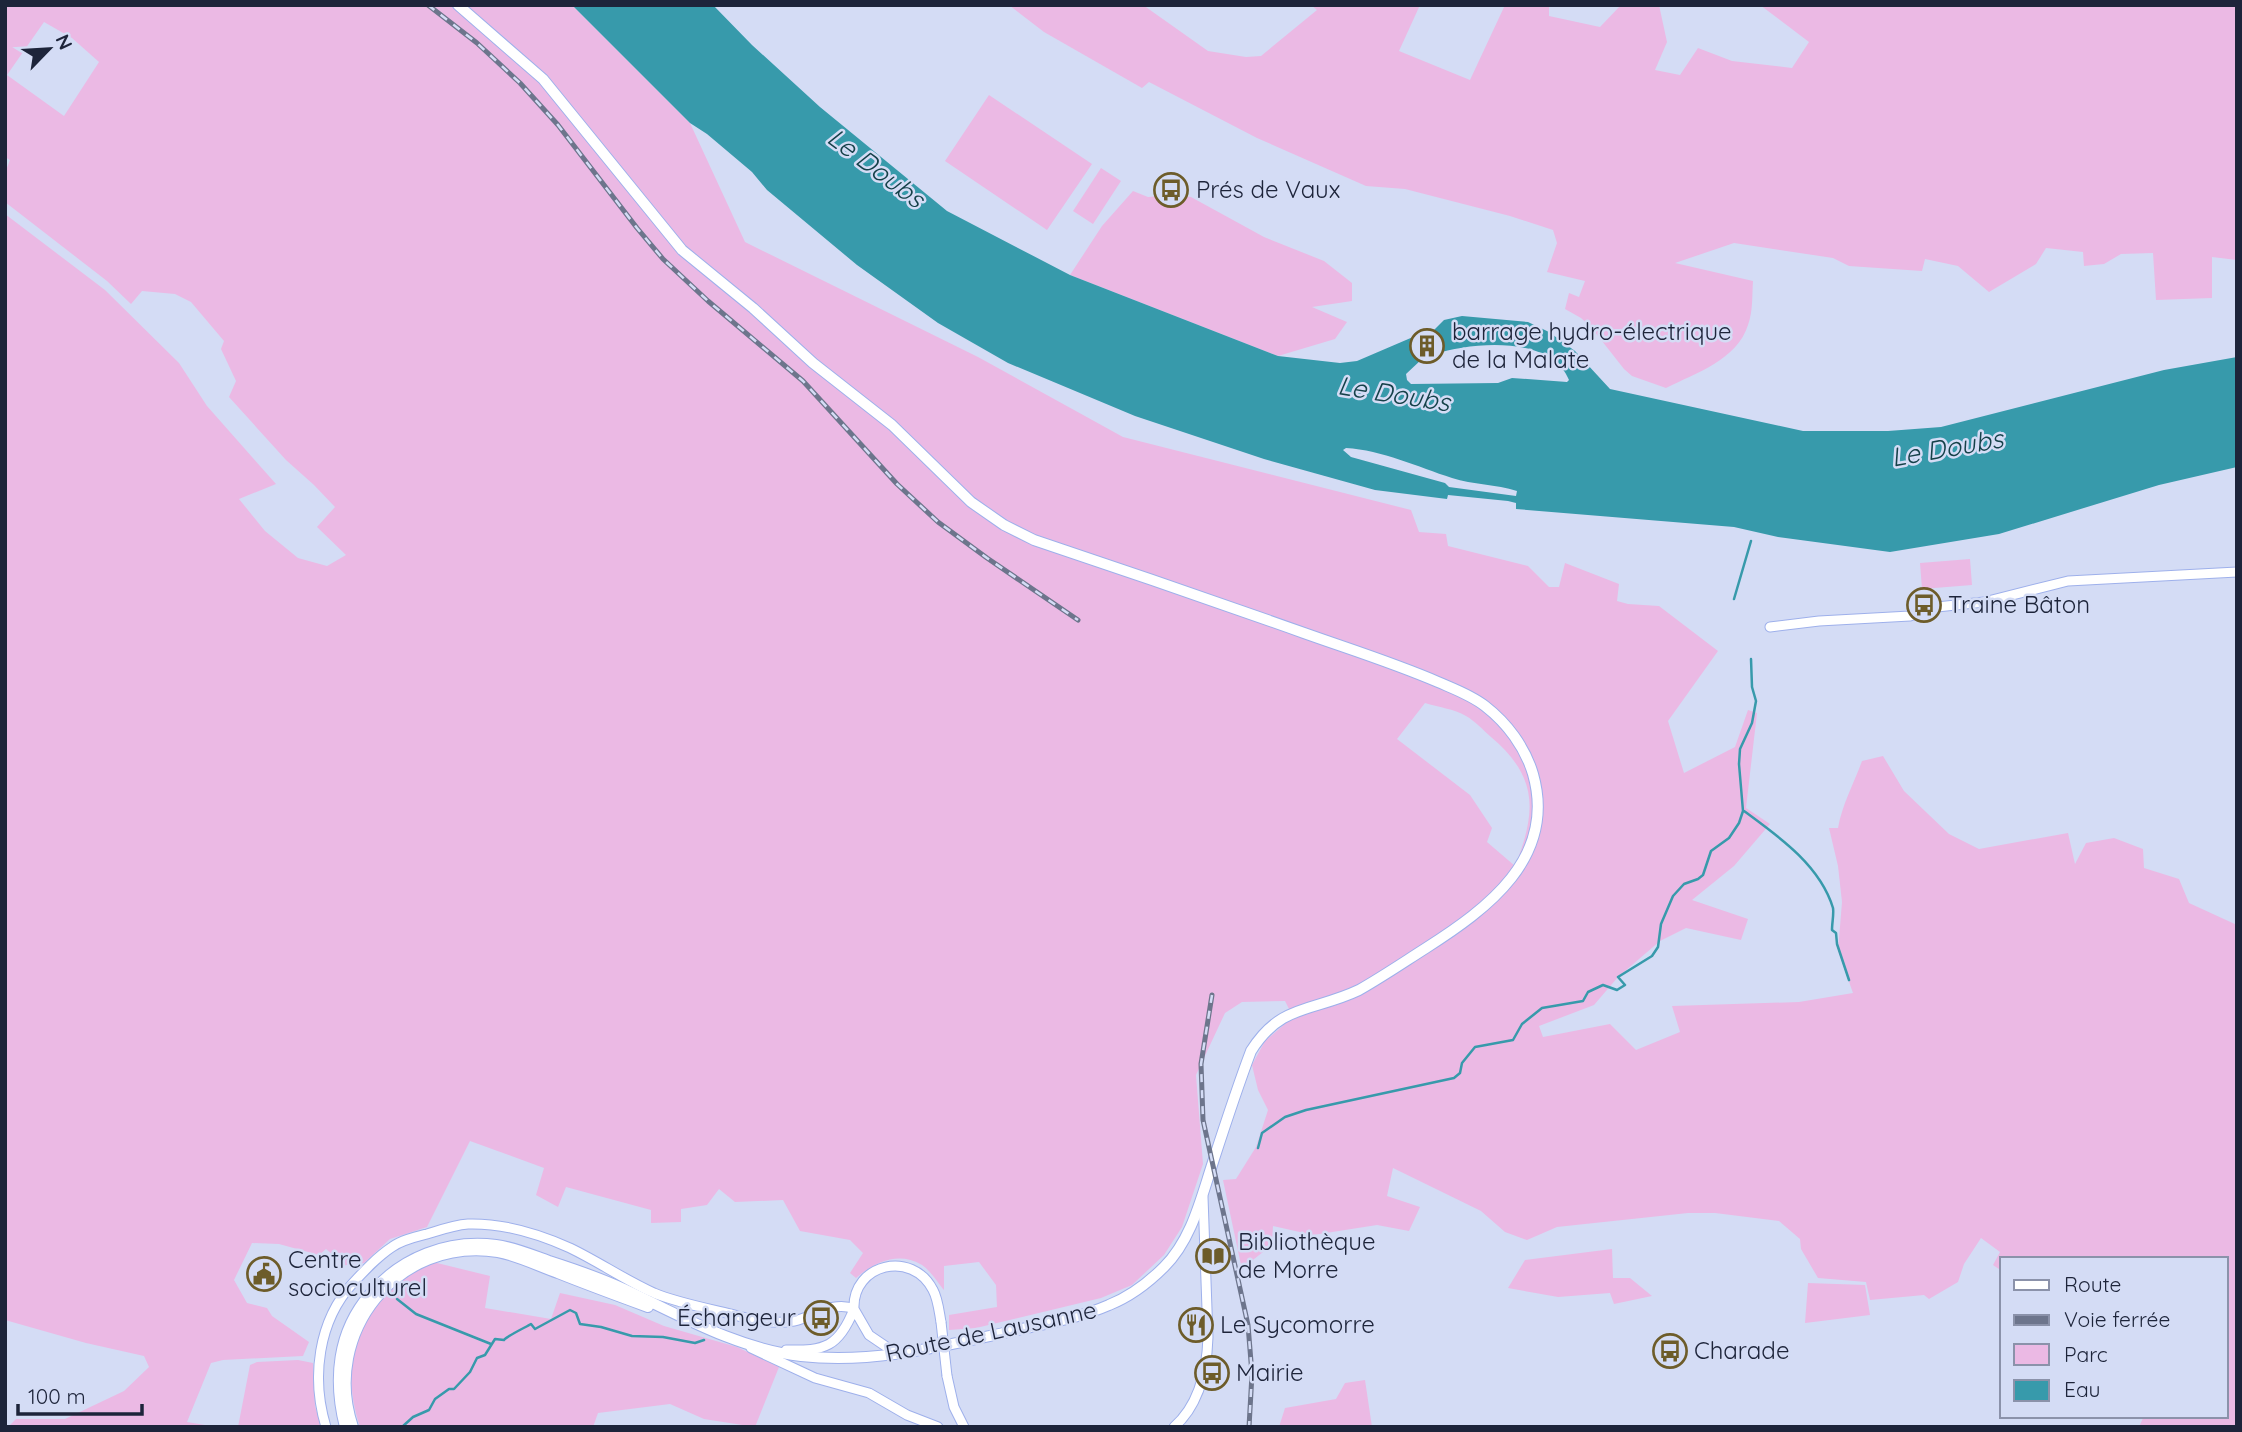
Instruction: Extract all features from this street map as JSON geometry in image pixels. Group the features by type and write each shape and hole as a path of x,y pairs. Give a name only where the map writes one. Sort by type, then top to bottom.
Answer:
{"main road":[{"name":"Route de Lausanne","path":"345,1427 339,1402 338,1376 344,1341 356,1312 377,1286 399,1267 448,1246 481,1244 515,1249 621,1288 737,1341 799,1356 853,1359 897,1354 1073,1317 1123,1299 1151,1279 1173,1256 1185,1238 1251,1051 1266,1030 1292,1012 1339,998 1369,984 1466,922 1489,903 1526,858 1536,822 1536,787 1522,748 1503,722 1485,706 1461,692 1421,674 1289,627 1034,540 1004,525 971,502 892,425 813,363 753,308 682,250 542,79 458,5"},
{"name":"Route de Lausanne","path":"353,1427 346,1402 345,1377 348,1352 363,1315 383,1290 404,1273 450,1253 481,1251 513,1256 724,1335"}],"street":[{"path":"1770,627 1819,621 1910,616 1937,607 1983,602 2068,581 2237,572"},
{"path":"1174,1427 1187,1413 1195,1398 1207,1356 1203,1191"},
{"path":"326,1427 319,1405 318,1376 330,1320 342,1295 366,1268 394,1245 409,1238 466,1224 498,1226 548,1239 656,1294 732,1315 777,1322 795,1320 846,1305 854,1309 869,1335 897,1354"},
{"path":"770,1350 811,1351 828,1346 845,1329 854,1309 857,1292 873,1272 893,1265 915,1270 934,1291 941,1322 947,1376 954,1407 964,1427"},
{"path":"737,1341 815,1378 869,1393 907,1415 938,1427"}],"green space":[{"path":"5,5 572,5 690,123 745,242 978,357 1123,437 1411,510 1419,532 1446,534 1448,546 1528,566 1549,587 1559,587 1565,563 1619,584 1617,601 1659,606 1718,651 1668,721 1684,773 1735,747 1748,710 1757,713 1746,808 1770,824 1734,866 1692,900 1748,919 1741,940 1686,928 1660,941 1618,977 1594,1005 1539,1026 1543,1037 1610,1024 1636,1050 1680,1032 1672,1006 1799,1002 1853,993 1838,951 1842,902 1838,866 1829,828 1838,828 1845,802 1862,761 1883,756 1904,791 1949,834 1979,849 2068,833 2075,864 2086,843 2114,838 2143,849 2144,868 2179,879 2189,903 2237,925 2237,1427 2139,1427 2143,1418 2228,1418 2228,1257 2000,1257 2000,1270 1993,1265 2000,1252 1981,1238 1964,1264 1958,1282 1929,1299 1924,1295 1870,1300 1866,1282 1818,1278 1801,1249 1800,1239 1779,1221 1715,1213 1688,1213 1557,1227 1527,1240 1505,1232 1481,1211 1393,1168 1387,1196 1420,1207 1409,1231 1377,1225 1313,1235 1273,1226 1272,1245 1249,1263 1241,1265 1223,1180 1236,1179 1256,1147 1268,1110 1258,1090 1252,1065 1265,1041 1293,1017 1285,1001 1242,1002 1225,1013 1196,1075 1203,1164 1182,1227 1164,1255 1132,1285 1101,1298 976,1328 949,1330 949,1315 997,1307 996,1285 979,1262 944,1266 944,1290 925,1267 904,1259 879,1263 856,1278 850,1273 863,1253 850,1240 800,1231 783,1200 735,1202 719,1189 707,1205 681,1209 681,1222 651,1223 651,1210 566,1187 558,1207 536,1195 544,1168 470,1141 427,1227 390,1239 364,1263 338,1266 340,1261 326,1249 319,1255 279,1244 252,1243 234,1280 247,1303 267,1308 272,1316 309,1342 303,1356 211,1363 187,1422 217,1427 8,1427 16,1419 65,1419 124,1391 149,1367 144,1356 5,1320 5,214 105,290 179,363 207,406 276,484 239,499 265,531 298,558 327,566 346,555 317,527 335,507 286,460 229,397 236,381 221,349 224,341 191,302 175,294 142,291 131,304 107,281 5,202 5,173 10,160 5,157","holes":["44,22 72,38 99,62 64,116 7,75","1425,703 1469,718 1506,752 1518,766 1525,781 1529,812 1515,866 1487,842 1492,828 1470,795 1397,739"]},
{"path":"1009,5 1143,5 1208,51 1246,57 1261,56 1317,10 1311,5 1420,5 1399,51 1470,80 1505,5 1549,5 1549,16 1600,27 1621,5 1659,5 1667,42 1655,70 1680,75 1698,48 1732,61 1792,68 1809,42 1760,5 2237,5 2237,260 2212,257 2212,298 2156,300 2153,253 2121,254 2104,264 2084,266 2083,252 2046,248 2036,264 1989,292 1958,266 1925,259 1922,271 1849,266 1833,258 1734,243 1675,263 1753,281 1751,314 1743,337 1735,348 1714,364 1666,388 1632,376 1591,327 1565,309 1569,293 1579,297 1585,281 1547,272 1557,243 1553,230 1405,189 1366,186 1257,138 1149,82 1142,88 1044,32"},
{"path":"989,95 1092,164 1047,230 945,161"},
{"path":"1101,168 1121,181 1093,224 1073,211"},
{"path":"1133,191 1148,197 1191,197 1264,237 1324,261 1352,283 1352,301 1312,307 1347,322 1335,339 1278,356 1070,275 1102,226"},
{"path":"1970,559 1972,585 1922,589 1920,563"},
{"path":"1612,1249 1613,1278 1630,1278 1652,1296 1614,1304 1610,1293 1558,1297 1508,1288 1525,1260"},
{"path":"433,1262 490,1276 485,1308 551,1319 560,1293 615,1305 664,1326 737,1347 779,1367 755,1427 704,1419 670,1404 598,1413 593,1427 360,1427 352,1390 351,1370 357,1333 376,1300 390,1286"},
{"path":"1808,1283 1865,1285 1870,1315 1805,1323"},
{"path":"298,1360 313,1363 315,1406 321,1427 238,1427 250,1365 257,1362"},
{"path":"1365,1380 1372,1427 1279,1427 1285,1408 1336,1399 1345,1383"}],"water":[{"name":"Le Doubs","path":"572,5 713,5 820,107 947,211 1070,275 1278,356 1340,363 1357,361 1413,337 1422,359 1406,374 1411,384 1498,383 1512,378 1567,382 1569,380 1560,365 1546,355 1528,349 1489,345 1435,354 1427,337 1444,320 1462,316 1528,322 1549,332 1575,351 1610,389 1803,431 1888,431 1941,427 2164,370 2237,357 2237,467 2159,485 1999,534 1890,552 1778,537 1734,527 1516,509 1516,503 1508,501 1448,495 1447,499 1375,490 1264,459 1135,416 1008,363 938,323 857,265 767,190 752,172 690,123","holes":["1359,449 1386,455 1460,480 1517,491 1516,496 1449,487 1445,483 1351,457 1343,450"]}],"waterway":[{"path":"1734,599 1751,541"},
{"path":"1258,1148 1262,1133 1285,1117 1454,1078 1460,1073 1462,1063 1475,1047 1513,1040 1522,1024 1542,1008 1583,1001 1588,992 1603,985 1617,990 1625,985 1618,977 1652,956 1658,947 1661,924 1673,896 1684,884 1703,875 1711,851 1729,838 1739,823 1743,811 1740,749 1752,723 1756,701 1752,687 1751,659"},
{"path":"1744,811 1796,853 1818,878 1833,908 1832,930 1836,933 1849,980"},
{"path":"397,1299 416,1314 491,1344"},
{"path":"402,1427 413,1417 429,1410 435,1399 449,1389 454,1389 470,1372 477,1358 485,1355 495,1339 504,1340 531,1324 535,1329 570,1310 576,1313 580,1324 632,1336 663,1337 695,1343 704,1340"}],"railway":[{"path":"428,5 477,43 520,83 558,125 663,259 708,301 803,381 897,484 938,522 1078,620"},
{"path":"1212,995 1201,1064 1203,1120 1248,1325 1252,1374 1249,1427"}],"place":[{"name":"Prés de Vaux","path":"1171,190"},
{"name":"barrage hydro-électrique de la Malate","path":"1427,346"},
{"name":"Traine Bâton","path":"1924,605"},
{"name":"Bibliothèque de Morre","path":"1213,1256"},
{"name":"Centre socioculturel","path":"264,1274"},
{"name":"Échangeur","path":"821,1318"},
{"name":"Le Sycomorre","path":"1196,1325"},
{"name":"Charade","path":"1670,1351"},
{"name":"Mairie","path":"1212,1373"}]}
